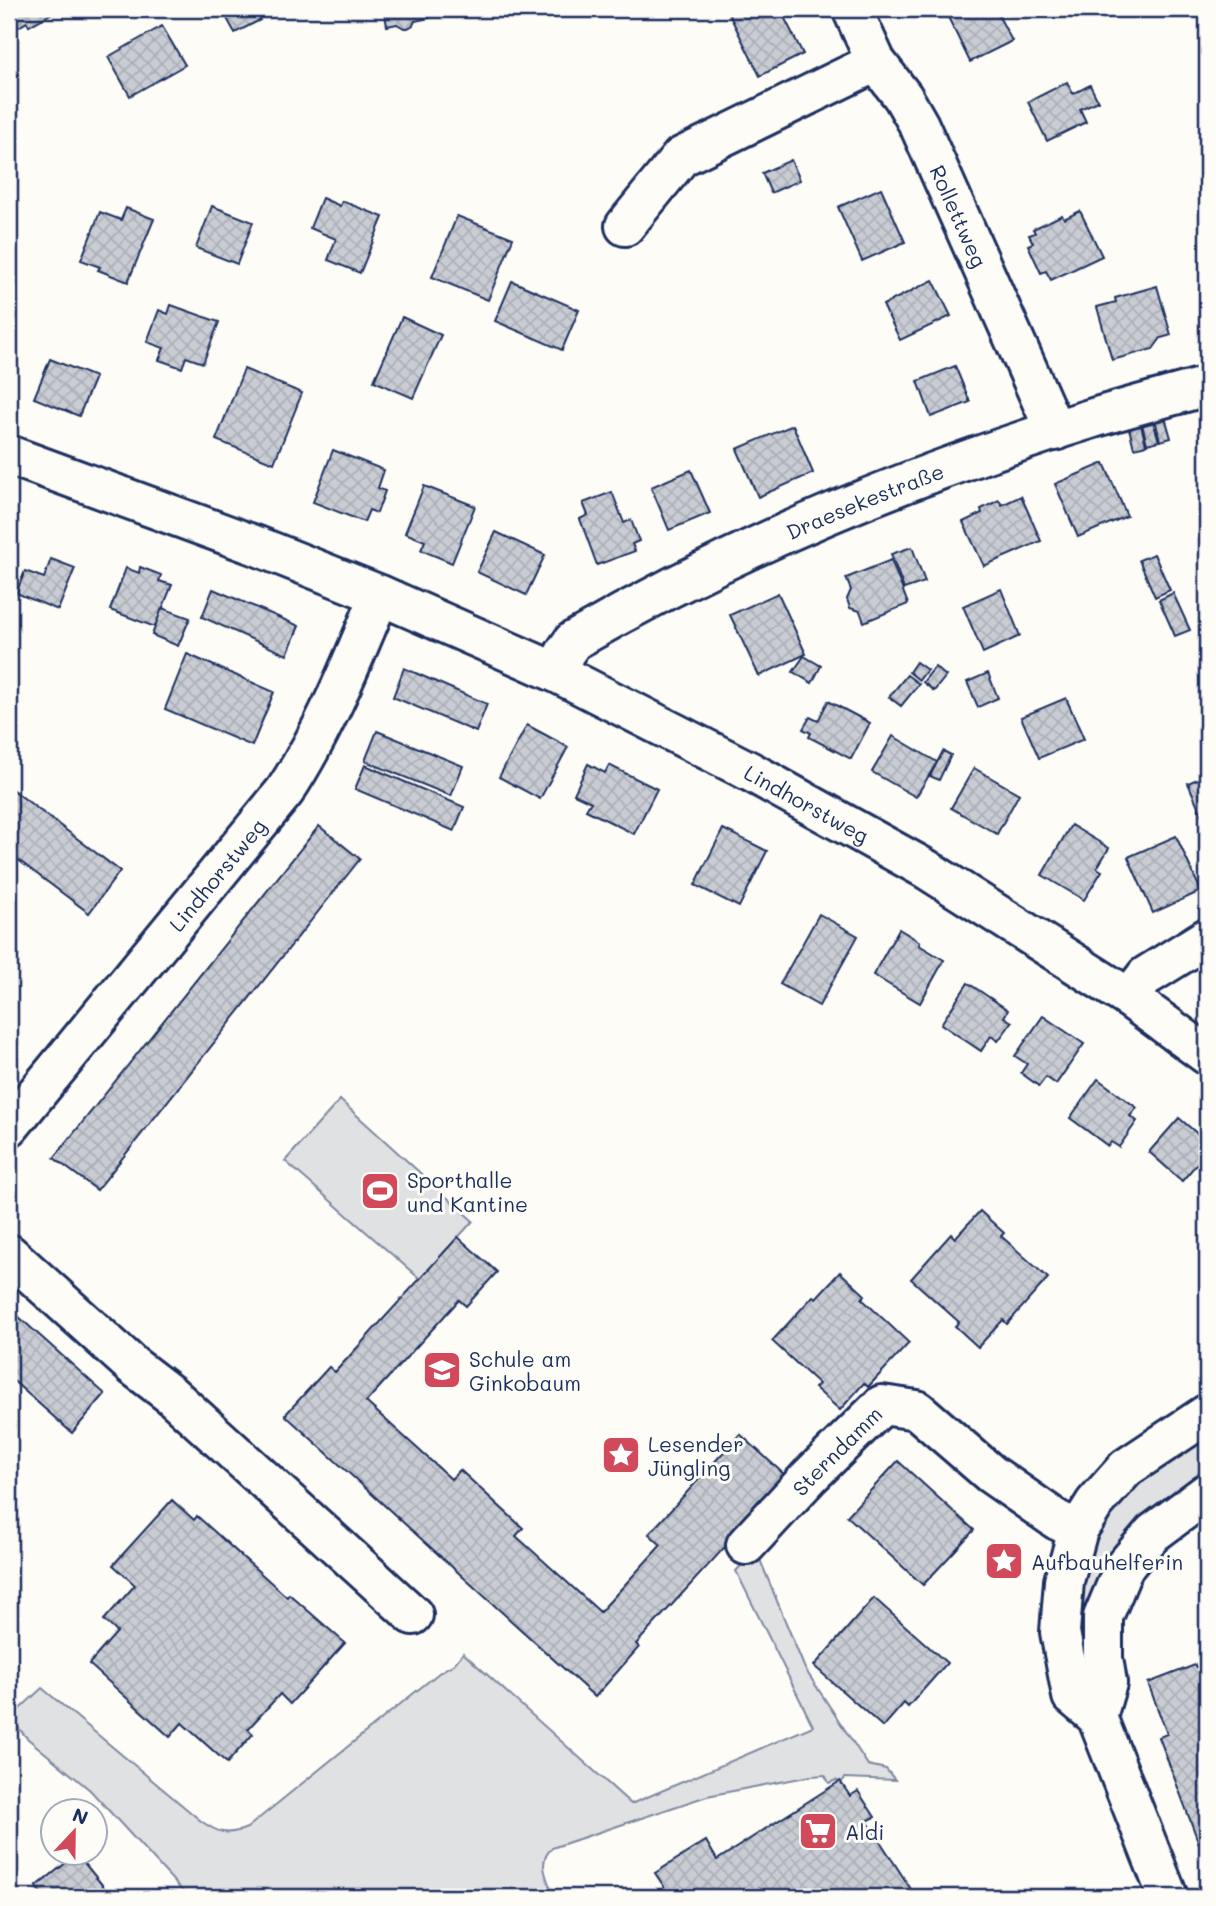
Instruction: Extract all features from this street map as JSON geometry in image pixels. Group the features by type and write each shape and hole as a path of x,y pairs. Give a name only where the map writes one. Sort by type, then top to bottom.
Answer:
{"street":[{"name":"Rollettweg","path":"852,9 876,62 903,97 919,125 1055,431"},
{"path":"625,226 681,157 876,62"},
{"name":"Draesekestraße","path":"555,672 573,641 656,596 814,521 878,494 1055,431 1207,386"},
{"name":"Lindhorstweg","path":"9,455 257,546 380,595 555,672 751,772 926,869 1129,998 1207,1055"},
{"name":"Lindhorstweg","path":"9,1127 285,791 304,761 337,695 380,595"},
{"path":"1129,998 1146,976 1207,938"},
{"path":"9,1254 133,1366 171,1395 413,1615"},
{"name":"Sterndamm","path":"746,1545 809,1477 882,1405 917,1410 990,1474 1057,1520 1078,1530"},
{"path":"1168,1897 1097,1717 1072,1696 1060,1632 1064,1581 1078,1530 1095,1503 1126,1468 1207,1414"},
{"path":"1097,1717 1107,1683 1103,1658 1103,1617 1124,1567 1153,1533 1207,1493"}],"shaded area":[{"name":"Sporthalle und Kantine","path":"340,1100 473,1221 420,1279 285,1161"},
{"path":"1207,1435 1207,1475 1169,1500 1091,1676 1074,1625 1094,1528 1123,1488"},
{"path":"756,1550 805,1669 868,1765 886,1769 895,1780 845,1778 840,1784 836,1780 829,1783 825,1775 811,1776 707,1796 552,1848 547,1853 544,1865 554,1897 188,1897 108,1810 108,1798 97,1798 27,1738 10,1718 42,1688 201,1821 218,1831 234,1832 247,1828 440,1672 454,1664 463,1653 631,1804 813,1726 736,1571"}],"building":[{"path":"9,9 54,9 54,12 29,26 27,22 9,33"},
{"path":"232,9 254,9 260,20 235,33 224,13"},
{"path":"384,9 427,9 429,18 415,21 408,28 397,24 387,26"},
{"path":"455,9 509,9 509,12 455,16"},
{"path":"735,9 785,9 781,11 803,54 760,76 728,12"},
{"path":"959,9 995,9 1012,41 970,62 947,15"},
{"path":"162,26 185,65 130,96 108,57"},
{"path":"1067,82 1073,94 1090,85 1098,101 1080,109 1086,122 1047,141 1028,102"},
{"path":"791,160 800,180 771,193 762,173"},
{"path":"881,188 905,242 862,261 838,207"},
{"path":"322,198 340,206 342,201 383,217 360,273 328,260 336,239 310,228"},
{"path":"212,206 253,222 237,264 196,248"},
{"path":"126,208 154,219 128,282 81,260 100,212 121,220"},
{"path":"1080,211 1102,256 1051,280 1046,271 1041,273 1028,245 1033,243 1029,235 1035,233 1033,229 1062,215 1064,219"},
{"path":"457,216 513,238 488,300 432,277"},
{"path":"933,280 951,316 900,340 883,305"},
{"path":"512,281 579,310 562,350 495,321"},
{"path":"1157,286 1171,335 1161,338 1153,349 1112,360 1097,307 1116,302 1115,298"},
{"path":"171,305 219,322 203,363 186,357 182,368 159,360 164,348 147,342 159,310 168,314"},
{"path":"402,317 441,335 413,398 374,381"},
{"path":"50,359 95,377 79,416 34,398"},
{"path":"955,366 970,402 931,417 918,381"},
{"path":"244,369 302,393 274,463 216,440"},
{"path":"1165,417 1171,438 1160,441 1155,419"},
{"path":"1153,421 1159,441 1147,444 1142,424"},
{"path":"793,425 813,473 758,497 737,449"},
{"path":"1141,425 1146,445 1134,448 1129,428"},
{"path":"333,450 384,470 378,488 385,491 377,513 369,510 364,522 313,502"},
{"path":"1104,463 1127,516 1078,537 1055,484"},
{"path":"691,470 710,513 669,530 651,487"},
{"path":"424,486 475,506 452,563 421,550 425,541 405,533"},
{"path":"612,492 624,523 631,520 639,541 632,544 635,551 597,565 580,519 588,515 583,503"},
{"path":"1021,496 1041,541 984,566 963,522 982,513 981,509 999,500 1002,505"},
{"path":"496,532 545,555 526,595 477,572"},
{"path":"912,547 925,582 904,589 891,554"},
{"path":"1154,554 1170,590 1155,597 1139,560"},
{"path":"51,559 75,568 58,610 16,593 25,571 44,578"},
{"path":"891,560 908,604 864,622 860,611 850,608 847,599 851,590 846,578"},
{"path":"140,567 161,575 159,581 172,585 155,627 110,610 126,568 139,573"},
{"path":"213,589 299,626 287,655 202,617"},
{"path":"1001,589 1020,636 983,653 963,606"},
{"path":"778,593 806,654 759,676 730,615"},
{"path":"1173,593 1190,630 1175,636 1159,600"},
{"path":"162,608 190,618 178,646 152,635"},
{"path":"187,654 274,692 252,746 165,709"},
{"path":"804,656 821,666 812,683 793,672"},
{"path":"916,662 927,670 919,680 909,672"},
{"path":"935,667 946,676 934,691 923,682"},
{"path":"404,668 487,704 476,732 393,697"},
{"path":"988,673 998,698 978,707 967,682"},
{"path":"907,675 919,684 901,706 889,697"},
{"path":"1066,698 1084,739 1039,758 1021,717"},
{"path":"828,701 870,723 851,759 809,737 811,733 803,729 810,717 818,721"},
{"path":"527,725 568,747 540,799 499,777"},
{"path":"377,731 463,766 451,796 365,761"},
{"path":"893,736 937,762 916,797 872,772"},
{"path":"943,751 951,755 939,780 930,776"},
{"path":"588,764 605,773 609,765 657,789 634,834 586,810 591,802 574,794"},
{"path":"365,765 464,807 454,831 355,789"},
{"path":"974,768 1019,794 997,834 951,808"},
{"path":"1207,775 1207,827 1188,783"},
{"path":"9,787 120,871 89,913 9,853"},
{"path":"1071,825 1109,848 1097,868 1102,871 1084,900 1042,875"},
{"path":"319,826 360,859 97,1190 54,1158"},
{"path":"723,829 767,851 739,907 695,885"},
{"path":"1176,836 1201,891 1153,913 1128,857"},
{"path":"819,914 858,936 819,1006 780,984"},
{"path":"899,929 944,960 920,1003 873,975"},
{"path":"968,983 1008,1010 1004,1017 1012,1022 998,1041 991,1036 981,1051 941,1024"},
{"path":"1043,1016 1084,1044 1056,1084 1046,1077 1039,1086 1021,1073 1027,1064 1015,1056"},
{"path":"1098,1079 1137,1108 1130,1116 1137,1121 1119,1147 1111,1142 1108,1146 1070,1118"},
{"path":"1179,1118 1207,1142 1207,1152 1182,1181 1149,1152"},
{"path":"980,1211 1004,1233 1001,1236 1048,1278 1007,1324 1003,1320 978,1347 955,1326 959,1322 911,1279 951,1234 955,1238"},
{"path":"458,1237 497,1272 466,1306 459,1300 366,1402 451,1479 460,1470 523,1528 516,1536 600,1612 661,1545 649,1534 740,1434 788,1478 636,1644 639,1647 595,1697 285,1415 329,1367 335,1372"},
{"path":"840,1272 865,1295 862,1299 909,1343 868,1387 864,1383 840,1410 815,1388 819,1384 772,1341 813,1296 816,1298"},
{"path":"9,1308 105,1394 72,1433 9,1377"},
{"path":"898,1461 974,1530 923,1585 847,1516"},
{"path":"172,1500 194,1520 197,1516 287,1597 289,1594 345,1643 290,1704 280,1694 248,1729 253,1734 227,1763 182,1723 170,1737 89,1664 117,1632 104,1620 135,1585 113,1565"},
{"path":"874,1598 947,1663 908,1707 904,1703 883,1727 814,1666"},
{"path":"1207,1663 1207,1865 1159,1737 1167,1734 1148,1683"},
{"name":"Aldi","path":"840,1781 850,1796 858,1791 875,1817 867,1821 916,1897 671,1897 655,1873 706,1841 717,1860"},
{"path":"60,1868 88,1868 112,1897 44,1897 36,1887"}],"place":[{"name":"Sporthalle und Kantine","path":"380,1191"},
{"name":"Schule am Ginkobaum","path":"442,1370"},
{"name":"Lesender Jüngling","path":"621,1455"},
{"name":"Aufbauhelferin","path":"1004,1561"},
{"name":"Aldi","path":"818,1831"}]}
